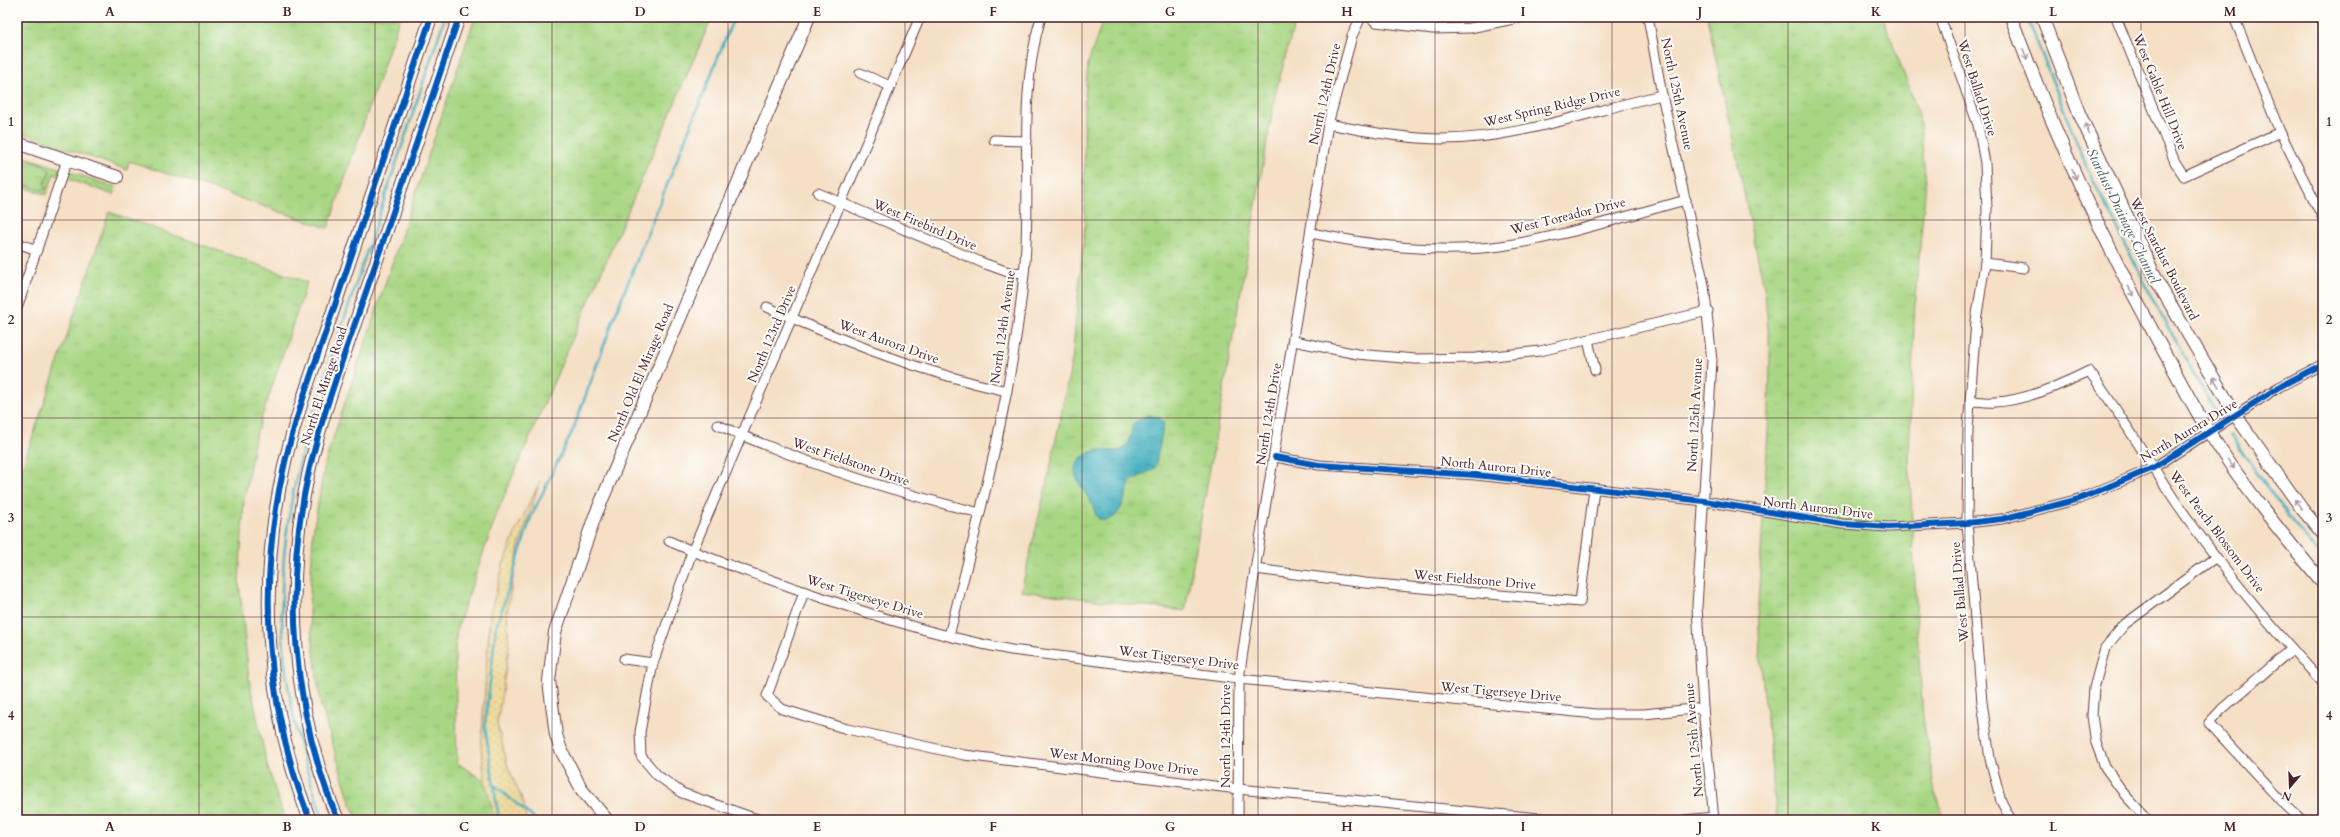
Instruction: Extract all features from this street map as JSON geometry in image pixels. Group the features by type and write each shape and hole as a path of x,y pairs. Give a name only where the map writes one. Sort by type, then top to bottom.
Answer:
{"street":[{"name":"North El Mirage Road","path":"310,820 286,742 272,659 269,572 274,515 285,462 300,408 431,17"},
{"name":"North El Mirage Road","path":"338,820 314,749 300,678 294,597 295,565 302,507 320,432 459,17"},
{"name":"North Old El Mirage Road","path":"607,820 582,790 561,750 551,710 549,681 551,656 563,606 598,509 809,17"},
{"name":"North 123rd Drive","path":"760,820 682,793 657,775 641,756 640,732 653,663 692,552 793,319 920,17"},
{"name":"North 124th Avenue","path":"948,636 980,513 1014,359 1024,272 1029,73 1042,17"},
{"name":"North 124th Drive","path":"1238,820 1239,679 1255,569 1312,233 1328,124 1352,36 1360,17"},
{"path":"1370,17 1376,22 1433,29 1470,28 1523,17"},
{"name":"North 125th Avenue","path":"1648,17 1662,95 1686,200 1708,311 1712,361 1697,607 1703,708 1714,818"},
{"name":"West Ballad Drive","path":"1940,17 1978,125 1985,163 1987,209 1985,263 1976,321 1966,456 1967,523 1982,702 1990,759 2001,801 2011,820"},
{"path":"2011,17 2077,181 2115,262 2213,430 2279,530 2323,583"},
{"name":"West Stardust Boulevard","path":"2042,17 2079,113 2158,283 2233,417 2302,509 2323,534"},
{"name":"West Gable Hill Drive","path":"2116,17 2175,162 2184,176 2280,132"},
{"path":"2234,17 2280,132 2323,218"},
{"path":"860,73 890,86"},
{"name":"West Spring Ridge Drive","path":"1328,124 1396,136 1442,139 1476,137 1525,128 1662,95"},
{"path":"994,140 1027,141"},
{"path":"17,143 117,177"},
{"path":"17,308 67,160"},
{"name":"West Firebird Drive","path":"818,193 983,263 1011,273 1024,272"},
{"name":"West Toreador Drive","path":"1312,233 1374,245 1437,250 1500,246 1569,232 1686,200"},
{"path":"17,243 37,250"},
{"path":"1985,263 2024,268"},
{"name":"West Aurora Drive","path":"767,307 793,319 899,360 942,374 1007,391"},
{"path":"1294,341 1357,354 1423,358 1475,358 1540,351 1708,311"},
{"path":"1588,340 1595,370"},
{"name":"North Aurora Drive","path":"1275,457 1319,465 1476,475 1594,488 1704,501 1842,524 1889,527 1967,523 2002,519 2079,499 2153,468 2279,387 2323,364"},
{"name":"West Peach Blossom Drive","path":"1971,401 1996,402 2020,397 2061,385 2089,371 2111,400 2153,468 2216,557 2292,649 2323,683"},
{"name":"West Fieldstone Drive","path":"718,425 796,458 885,489 980,513"},
{"name":"West Fieldstone Drive","path":"1255,569 1365,583 1580,602 1594,488"},
{"name":"West Tigerseye Drive","path":"669,541 692,552 804,592 948,636 1010,650 1239,679 1596,714 1644,714 1703,708"},
{"path":"2148,820 2125,795 2105,767 2096,743 2092,716 2096,682 2105,648 2125,624 2216,557"},
{"name":"West Morning Dove Drive","path":"804,592 767,696 782,709 848,729 964,754 1238,789 1559,820"},
{"path":"2292,649 2222,709 2209,723 2282,802 2302,820"},
{"path":"624,659 653,663"},
{"path":"1685,820 1714,818"}],"green space":[{"path":"17,17 400,17 328,228 129,161 127,170 17,131"},
{"path":"475,17 712,17 499,508 457,628 455,648 457,763 485,781 495,820 358,820 350,802 321,706 309,615 313,532 325,462"},
{"path":"1104,17 1296,17 1275,96 1185,611 1021,591 1049,474 1072,360 1085,225 1084,107 1088,63"},
{"path":"1707,17 1883,17 1919,115 1926,182 1915,299 1909,456 1923,717 1935,793 1944,820 1777,820 1760,655 1758,604 1769,413 1770,353 1765,292"},
{"path":"17,154 116,187 114,195 54,174 46,195 17,185 17,183 41,190 46,189 45,182 50,172 40,163 17,158"},
{"path":"17,158 47,166 50,172 45,182 46,189 41,190 17,183"},
{"path":"109,212 307,282 255,438 244,501 239,582 249,679 267,765 285,820 17,820 17,483"}],"sand":[{"path":"540,481 519,546 507,611 509,648 497,724 508,767 524,804 526,820 495,820 485,781 481,747 490,615 503,565 517,529"}],"water":[{"path":"1148,415 1159,417 1164,424 1155,468 1131,481 1124,501 1117,514 1106,520 1099,519 1091,502 1078,481 1075,468 1084,456 1094,451 1118,451 1125,448 1129,441 1134,423"}],"waterway":[{"path":"324,820 306,766 293,714 285,663 282,613 283,562 290,511 301,458 316,404 445,17"},
{"path":"499,820 485,726 496,628 531,517 573,430 617,310 734,17"},
{"name":"Stardust Drainage Channel","path":"2027,17 2087,168 2155,304 2217,415"},
{"name":"Stardust Drainage Channel","path":"2230,435 2287,515 2323,559"},
{"path":"494,785 536,820"}],"cycle path":[{"path":"310,820 295,777 283,733 275,688 270,643 269,598 271,552 276,507 285,462 304,396 431,17"},
{"path":"338,820 322,778 310,736 296,648 296,559 301,515 309,471 329,400 459,17"},
{"path":"1275,457 1319,465 1476,475 1704,501 1842,524 1889,527 1967,523 2002,519 2079,499 2153,468 2279,387 2323,364"}]}
